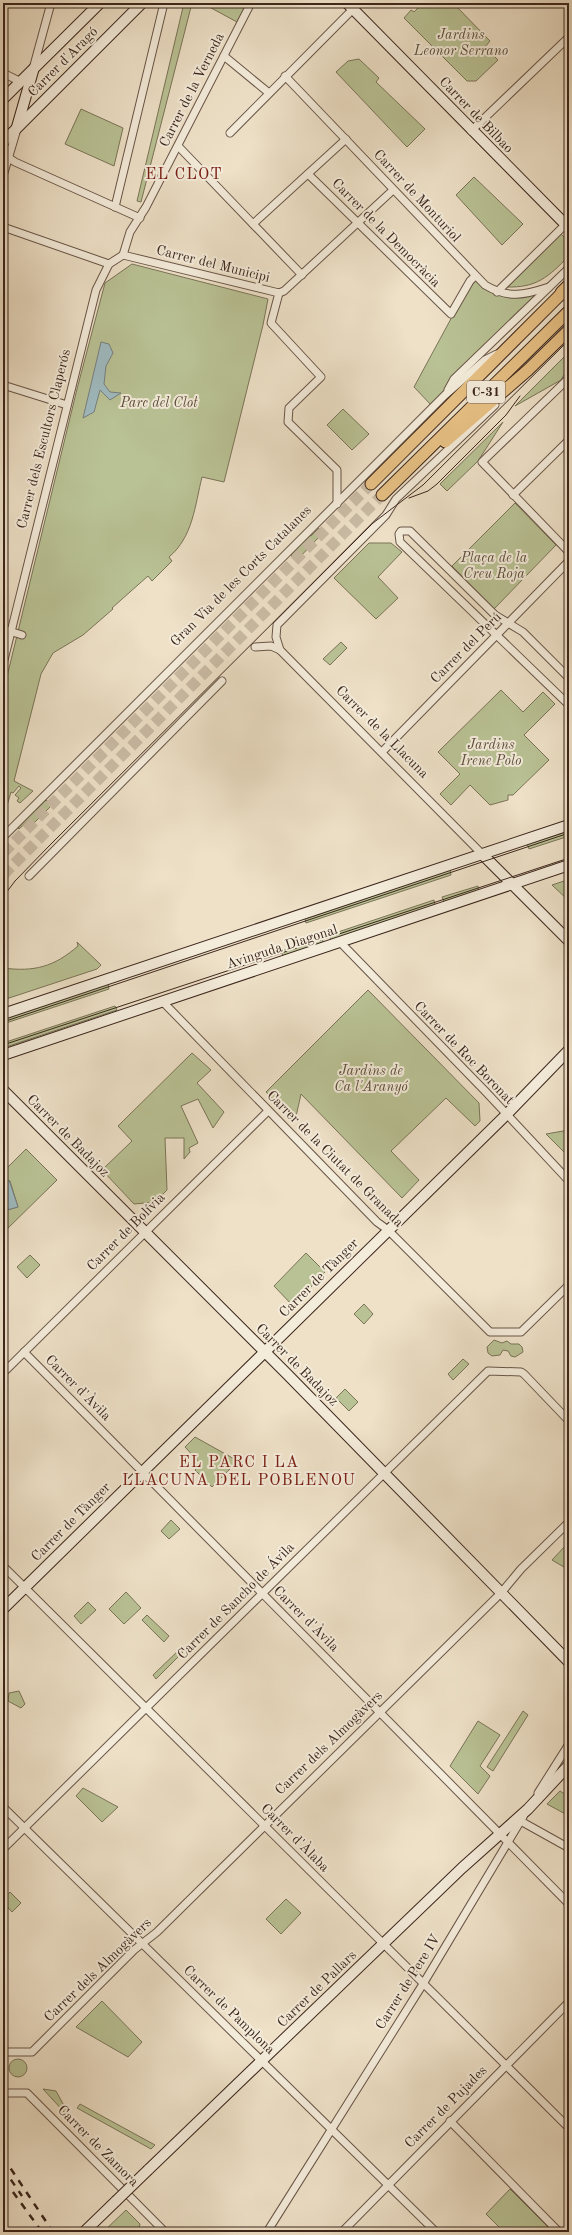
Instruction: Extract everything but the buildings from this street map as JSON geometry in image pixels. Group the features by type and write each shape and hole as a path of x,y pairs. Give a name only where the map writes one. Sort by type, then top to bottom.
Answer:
{"main road":[{"name":"Gran Via de les Corts Catalanes","path":"371,484 565,289"},
{"name":"C-31","path":"382,495 569,310"},
{"path":"404,474 458,431 528,370 569,330"}],"street":[{"path":"3,176 6,156 17,128 51,3"},
{"name":"Carrer d'Aragó","path":"3,99 100,3"},
{"name":"Carrer d'Aragó","path":"3,142 142,3"},
{"path":"115,207 164,3"},
{"name":"Carrer de la Verneda","path":"123,256 130,232 140,218 251,3"},
{"path":"230,133 353,5"},
{"name":"Carrer de Bilbao","path":"353,5 472,131 568,225"},
{"path":"472,131 569,37"},
{"path":"224,56 269,94"},
{"path":"3,73 21,82"},
{"name":"Carrer de Monturiol","path":"285,76 475,276 497,292 509,295 522,295 549,287"},
{"path":"253,224 346,139"},
{"path":"178,146 302,275"},
{"path":"6,156 140,218"},
{"name":"Carrer de la Democràcia","path":"308,174 445,310 451,314 475,276"},
{"path":"279,293 284,291 302,275 393,190"},
{"path":"497,292 568,225"},
{"path":"3,227 109,264 123,256"},
{"name":"Carrer del Municipi","path":"123,256 279,293 271,323 321,377 289,408 288,422 337,470 337,504"},
{"name":"Carrer dels Escultors Claperós","path":"3,664 6,630 67,405 96,290 109,264"},
{"path":"445,395 454,379 569,268"},
{"name":"Gran Via de les Corts Catalanes","path":"3,837 445,395 485,360 509,346"},
{"path":"280,650 276,637 278,625 386,515 396,499 484,417 528,370"},
{"path":"569,378 482,462 512,495 569,552"},
{"path":"3,385 67,405"},
{"path":"512,495 569,440"},
{"path":"569,678 529,637 510,623 499,619 410,531 401,531 399,534 400,542 569,705"},
{"name":"Carrer del Perú","path":"382,752 510,623 569,561"},
{"path":"6,630 22,635"},
{"path":"255,647 267,646 280,650"},
{"name":"Carrer de la Llacuna","path":"280,650 482,854"},
{"path":"29,876 222,681"},
{"path":"569,812 569,825"},
{"name":"Avinguda Diagonal","path":"3,1014 569,825"},
{"path":"482,854 569,941"},
{"name":"Avinguda Diagonal","path":"3,1055 569,865"},
{"name":"Carrer de Roc Boronat","path":"340,942 486,1092 569,1181"},
{"name":"Carrer de la Ciutat de Granada","path":"163,1002 377,1222 388,1230 490,1332 521,1332 569,1285"},
{"name":"Carrer de Tànger","path":"3,1609 142,1470 506,1115 569,1050"},
{"name":"Carrer de Badajoz","path":"3,1090 143,1233 384,1473 569,1662"},
{"name":"Carrer de Bolívia","path":"3,1373 268,1111"},
{"name":"Carrer d'Àvila","path":"24,1352 569,1904"},
{"name":"Carrer de Sancho de Ávila","path":"3,1849 488,1371 521,1372 569,1422"},
{"name":"Carrer dels Almogàvers","path":"3,2052 32,2052 134,1950 157,1932 501,1593 521,1569 569,1522"},
{"name":"Carrer d'Àlaba","path":"3,1566 569,2128"},
{"path":"528,1809 569,1744"},
{"name":"Carrer de Pallars","path":"84,2232 500,1834 519,1820 569,1765"},
{"name":"Carrer de Pamplona","path":"3,1807 436,2232"},
{"path":"519,1820 569,1848"},
{"name":"Carrer de Pere IV","path":"267,2232 423,1984 508,1843 519,1820"},
{"name":"Carrer de Pujades","path":"342,2232 569,2002"},
{"name":"Carrer de Zamora","path":"5,2093 27,2093 165,2232"},
{"path":"450,2122 560,2232"}],"green space":[{"path":"184,3 192,3 141,202 137,201"},
{"path":"202,3 247,3 237,22"},
{"name":"Jardins Leonor Serrano","path":"423,3 453,3 490,41 485,47 498,60 476,81 467,81 404,18 411,10 414,12"},
{"path":"359,59 379,78 376,82 425,129 407,147 336,72 348,61"},
{"path":"81,109 123,128 114,166 65,144"},
{"path":"474,177 523,224 502,245 456,195"},
{"path":"560,233 569,242 569,256 555,270 541,280 526,286 506,287"},
{"name":"Parc del Clot","path":"132,264 268,299 263,325 224,482 202,477 195,509 188,530 177,549 169,557 172,561 152,581 148,576 83,635 53,653 41,674 14,781 33,791 20,803 17,801 19,798 15,795 21,788 19,786 13,793 11,792 3,819 3,693 77,389 105,283"},
{"path":"476,280 487,289 536,294 455,376 432,406 414,387 466,291"},
{"path":"569,352 569,366 561,380 515,406"},
{"path":"343,409 369,434 352,450 327,425"},
{"path":"503,422 478,461 447,491 440,484"},
{"name":"Plaça de la Creu Roja","path":"515,503 556,545 494,609 452,566"},
{"path":"319,528 322,531 318,535 320,536 296,561 291,555 309,535 311,536"},
{"path":"369,543 391,543 402,552 378,577 398,598 376,619 334,578"},
{"path":"341,642 347,648 330,665 323,659"},
{"name":"Jardins Irene Polo","path":"501,690 523,712 543,692 555,704 524,735 549,760 513,795 508,795 508,800 490,805 470,785 451,805 440,794 460,774 438,752"},
{"path":"46,800 52,805 33,824 29,820 19,829 17,827 35,808 37,809"},
{"path":"569,831 569,836 529,849 527,844"},
{"path":"450,870 451,875 306,923 305,919"},
{"path":"567,880 569,883 569,901 552,885"},
{"path":"478,886 479,890 444,902 442,897"},
{"path":"434,900 435,905 331,940 329,935"},
{"path":"322,937 323,942 283,956 281,951"},
{"path":"77,942 101,965 97,969 3,1000 3,968 34,968 52,963 61,959 78,946"},
{"path":"108,984 109,989 3,1024 3,1019"},
{"name":"Jardins de Ca l'Aranyó","path":"368,990 479,1103 480,1121 475,1126 446,1098 391,1151 419,1180 402,1198 301,1094 295,1121 266,1092"},
{"path":"115,1006 117,1010 3,1048 3,1043"},
{"path":"192,1053 211,1070 197,1083 224,1112 213,1128 198,1099 181,1106 198,1143 189,1148 190,1152 184,1159 184,1138 165,1138 167,1190 155,1202 134,1204 102,1170 132,1141 118,1126"},
{"path":"569,1130 569,1157 546,1134"},
{"path":"26,1149 57,1180 3,1233 3,1211 18,1207 10,1181 3,1187 3,1172"},
{"path":"306,1253 325,1272 293,1306 274,1286"},
{"path":"30,1255 40,1265 27,1278 17,1267"},
{"path":"364,1304 373,1314 364,1324 354,1314"},
{"path":"494,1340 502,1343 507,1341 511,1344 519,1344 522,1347 523,1352 515,1357 511,1356 508,1351 503,1350 500,1355 492,1356 488,1353 487,1347"},
{"path":"463,1359 469,1364 453,1380 448,1374"},
{"path":"345,1389 358,1402 349,1411 336,1398"},
{"path":"195,1437 238,1461 212,1487 195,1470 201,1464 185,1447"},
{"path":"171,1520 180,1529 169,1539 161,1531"},
{"path":"567,1544 569,1545 569,1570 552,1560"},
{"path":"126,1592 141,1608 124,1624 109,1609"},
{"path":"88,1602 96,1610 81,1624 74,1616"},
{"path":"147,1615 169,1636 164,1642 142,1620"},
{"path":"180,1649 183,1652 156,1679 153,1675"},
{"path":"19,1691 25,1704 21,1708 8,1701 9,1693"},
{"path":"523,1711 528,1715 493,1771 487,1767"},
{"path":"478,1721 500,1735 480,1766 490,1776 478,1794 450,1766"},
{"path":"83,1788 118,1807 102,1822 76,1796"},
{"path":"560,1791 569,1797 569,1816 547,1804"},
{"path":"10,1892 21,1903 12,1912 3,1902 3,1899"},
{"path":"286,1899 301,1913 281,1934 266,1919"},
{"path":"102,2001 142,2042 128,2057 76,2027"},
{"path":"18,2059 24,2062 27,2068 24,2074 18,2077 12,2074 9,2068 12,2062"},
{"path":"43,2089 56,2091 67,2111 65,2113"},
{"path":"80,2104 155,2145 151,2149 77,2108"},
{"path":"510,2189 553,2232 504,2232 486,2214"},
{"path":"126,2210 140,2224 138,2232 103,2232"}],"water":[{"path":"101,342 109,344 113,353 106,366 104,384 110,392 121,393 110,400 100,390 94,412 83,418"},
{"path":"9,1180 18,1207 3,1211 3,1187"}],"tunnel":[{"path":"3,853 371,484"},
{"path":"3,875 382,495"}],"tram line":[{"path":"3,897 15,881 49,846 373,523 423,485 569,340"},
{"path":"409,498 428,491 437,484 506,415 520,396"},
{"path":"3,1022 569,833"},
{"path":"3,1045 569,858"}],"railway":[{"path":"3,2157 53,2232"},
{"path":"3,2168 22,2196"},
{"path":"13,2192 42,2232"}],"district":[{"name":"EL CLOT","path":"184,175"},
{"name":"EL PARC I LA LLACUNA DEL POBLENOU","path":"239,1472"}]}
